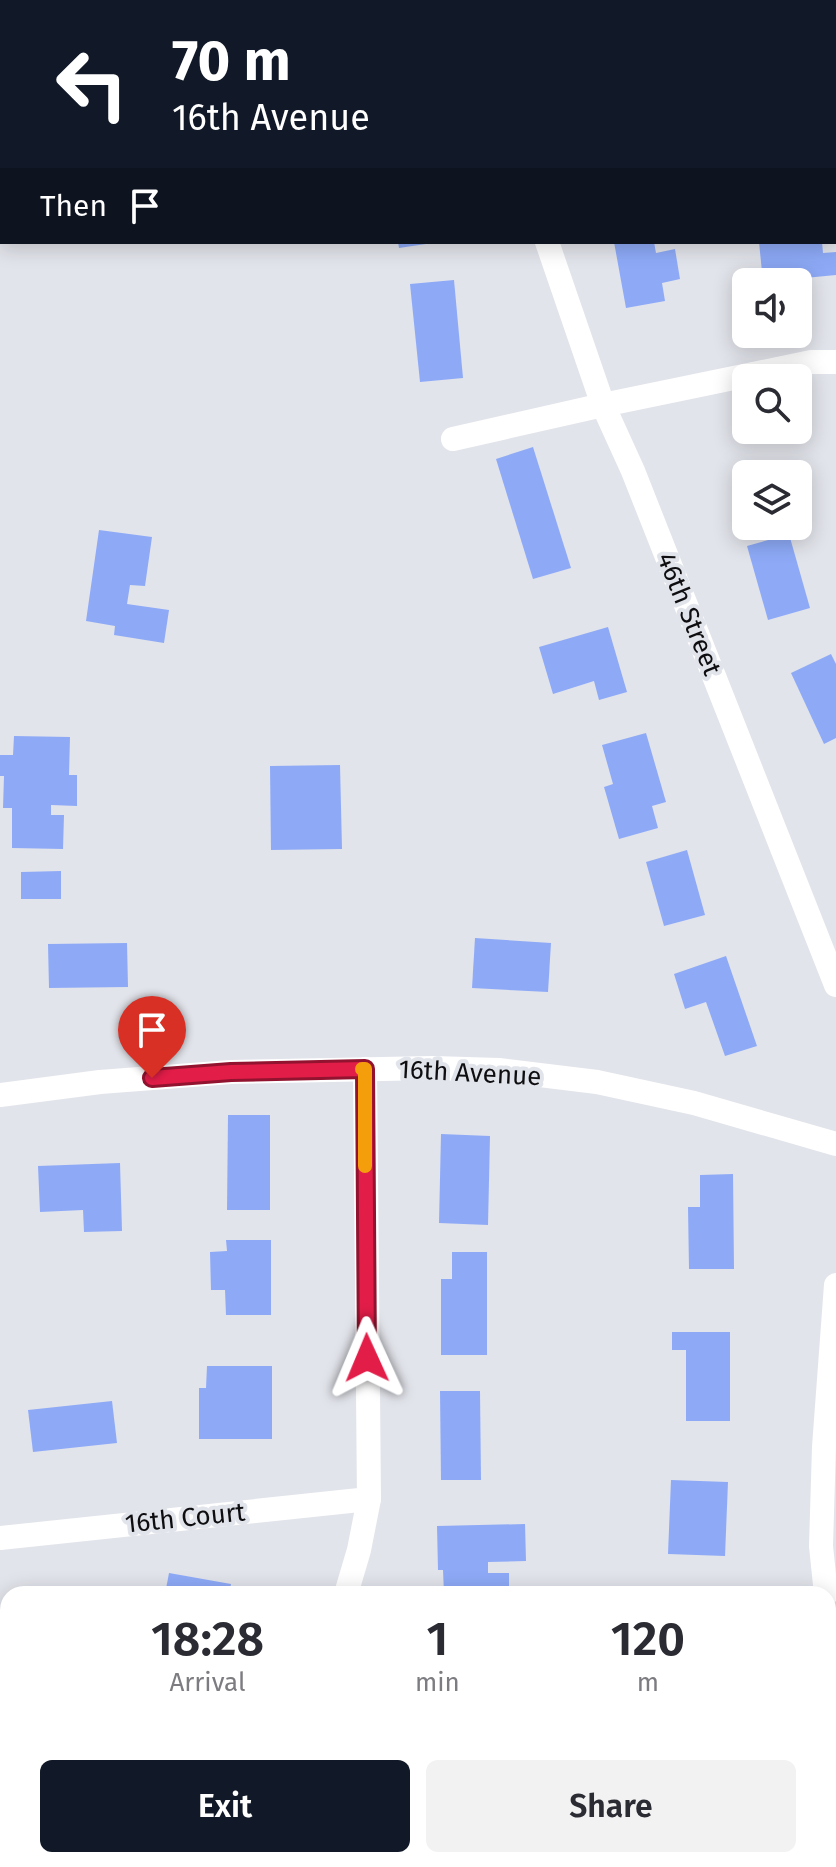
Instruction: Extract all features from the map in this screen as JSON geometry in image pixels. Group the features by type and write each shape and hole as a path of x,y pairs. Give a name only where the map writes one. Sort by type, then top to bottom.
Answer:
{"street":[{"name":"46th Street","path":"548,244 603,405 633,471 836,985"},
{"path":"453,439 811,362 836,362"},
{"name":"16th Avenue","path":"0,1095 100,1082 231,1072 433,1068 499,1070 597,1082 694,1103 836,1144"},
{"path":"348,1586 369,1499 365,1069"},
{"path":"825,1586 821,1546 824,1447 836,1285"},
{"name":"16th Court","path":"0,1538 369,1499"}],"building":[{"path":"398,244 426,244 399,248"},
{"path":"614,244 654,244 656,253 675,249 680,279 662,283 665,301 626,308"},
{"path":"759,244 822,244 823,253 836,252 836,275 812,277 812,268 762,268"},
{"path":"454,280 463,378 420,382 410,284"},
{"path":"533,447 571,568 533,579 496,459"},
{"path":"99,530 152,537 145,586 130,585 127,604 169,610 164,643 114,635 115,626 86,621"},
{"path":"768,540 791,540 810,608 768,620 747,546"},
{"path":"608,627 627,692 599,700 594,681 553,694 539,647"},
{"path":"831,654 836,664 836,738 824,744 791,673"},
{"path":"646,733 666,802 652,806 658,828 619,839 604,787 613,784 602,745"},
{"path":"14,736 70,737 69,775 77,775 77,806 51,805 51,815 64,815 63,849 12,848 12,808 3,808 4,776 0,776 0,755 13,755"},
{"path":"340,765 342,849 271,850 270,766"},
{"path":"687,850 705,915 664,926 646,862"},
{"path":"61,871 61,899 21,899 21,872"},
{"path":"475,938 551,943 548,992 472,988"},
{"path":"127,943 128,987 49,988 48,944"},
{"path":"726,956 757,1046 725,1056 706,1002 685,1009 674,974"},
{"path":"228,1115 270,1115 270,1210 227,1210"},
{"path":"441,1134 490,1136 488,1225 439,1223"},
{"path":"120,1163 122,1231 84,1232 83,1210 40,1212 38,1166"},
{"path":"733,1174 734,1269 689,1269 688,1207 700,1207 700,1175"},
{"path":"226,1240 271,1240 271,1315 226,1315 225,1290 211,1290 210,1252 227,1251"},
{"path":"452,1252 487,1252 487,1355 441,1355 441,1279 452,1279"},
{"path":"672,1332 730,1332 730,1421 686,1421 686,1350 672,1350"},
{"path":"207,1366 272,1366 272,1439 199,1439 199,1388 206,1388"},
{"path":"440,1391 480,1391 481,1480 441,1480"},
{"path":"112,1401 117,1443 33,1452 28,1410"},
{"path":"671,1480 728,1482 725,1556 668,1554"},
{"path":"525,1524 526,1561 488,1562 488,1573 509,1573 509,1586 444,1586 443,1570 438,1570 437,1526"},
{"path":"169,1573 231,1584 231,1586 167,1586"}],"slow traffic":[{"path":"362,1069 365,1069 365,1166"}],"route":[{"path":"152,1078 231,1072 365,1069 367,1358"}]}
